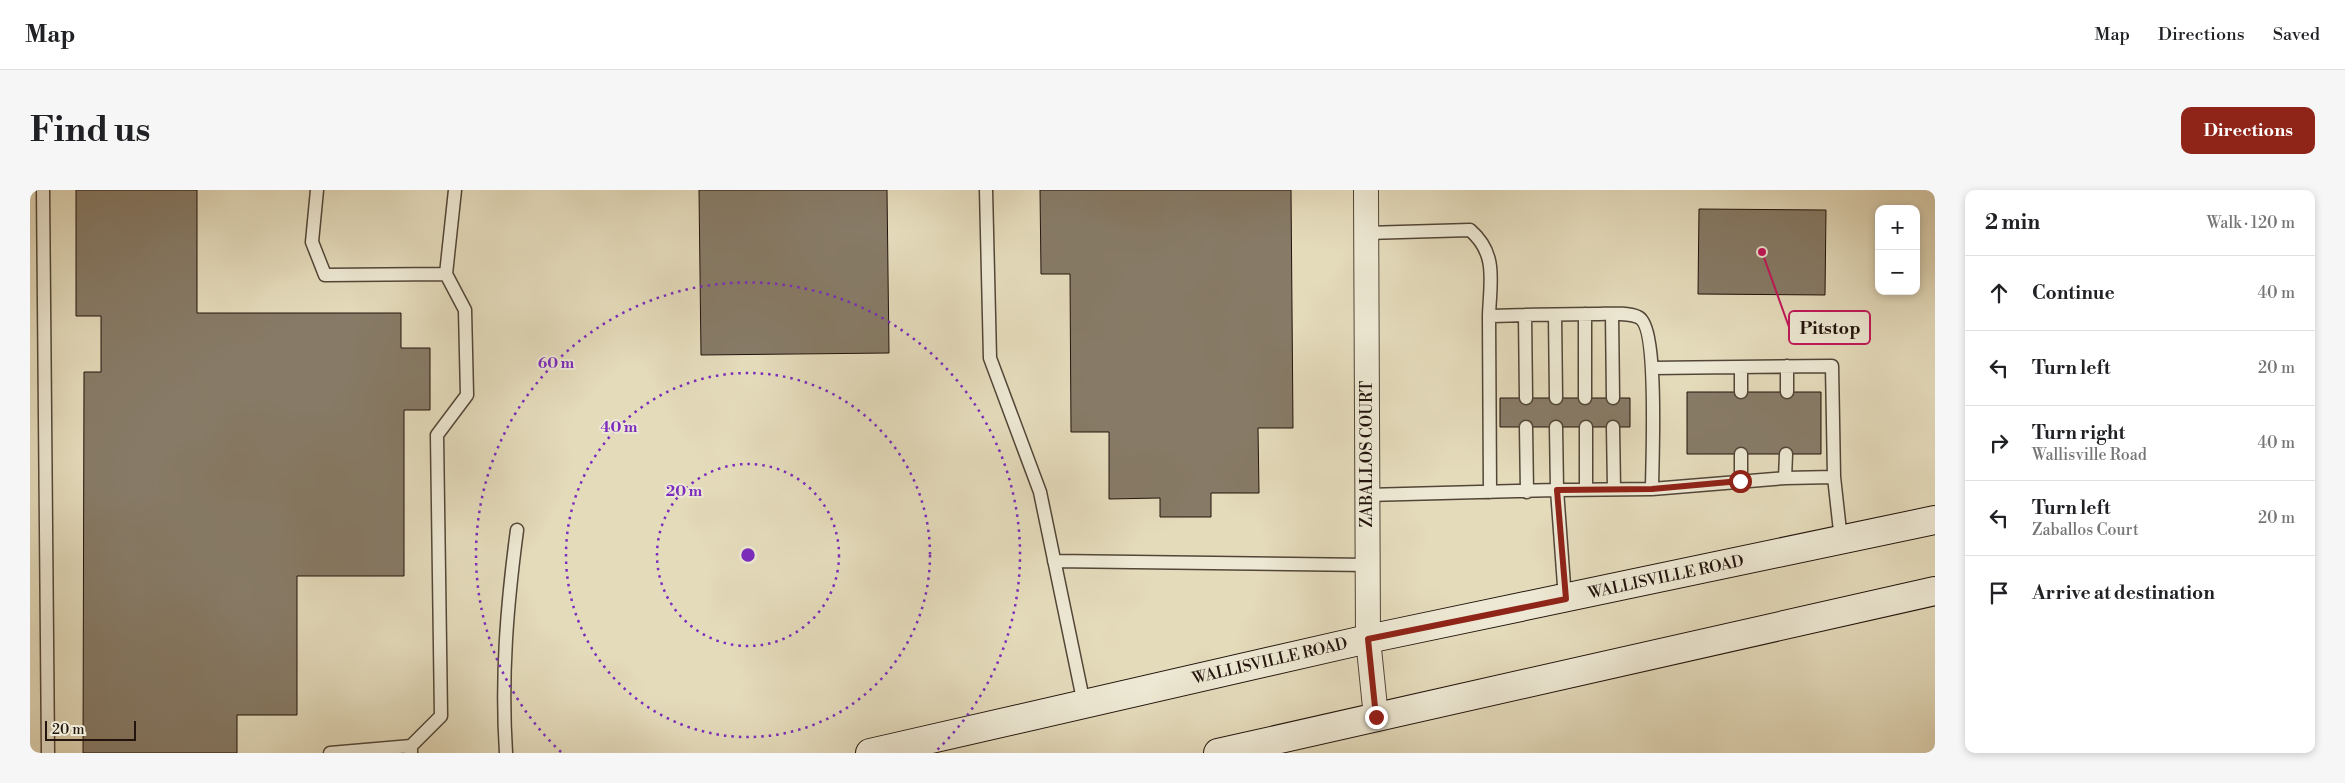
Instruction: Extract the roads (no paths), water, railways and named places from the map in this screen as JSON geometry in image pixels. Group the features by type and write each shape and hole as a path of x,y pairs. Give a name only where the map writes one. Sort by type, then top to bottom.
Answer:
{"main road":[{"name":"WALLISVILLE ROAD","path":"870,753 1368,639 1566,599 1935,520"},
{"path":"1218,753 1273,747 1376,717 1935,591"}],"street":[{"name":"ZABALLOS COURT","path":"1366,190 1368,639 1376,717"}],"lane":[{"path":"43,190 48,753"},
{"path":"317,190 312,242 325,275 446,274"},
{"path":"330,753 411,750 441,716 437,435 467,395 465,310 446,274 456,190"},
{"path":"986,190 990,358 1040,492 1084,704"},
{"path":"1366,233 1470,230 1480,238 1490,258 1490,492"},
{"path":"1585,314 1585,398"},
{"path":"1489,316 1612,314 1638,317 1645,323 1652,368 1652,489"},
{"path":"1612,314 1613,398"},
{"path":"1525,315 1526,398"},
{"path":"1555,315 1556,398"},
{"path":"1787,366 1787,392"},
{"path":"1652,368 1832,366 1834,476 1840,540"},
{"path":"1740,367 1740,392"},
{"path":"1526,427 1527,492"},
{"path":"1556,427 1557,490 1566,599"},
{"path":"1586,427 1586,489"},
{"path":"1613,427 1614,489"},
{"path":"1740,454 1740,481"},
{"path":"1785,478 1786,454"},
{"path":"1367,495 1652,489 1740,481 1834,476"},
{"path":"506,753 502,700 508,596 517,530"},
{"path":"1054,560 1368,565"}],"place":[{"name":"Pitstop","path":"1762,252"}]}
